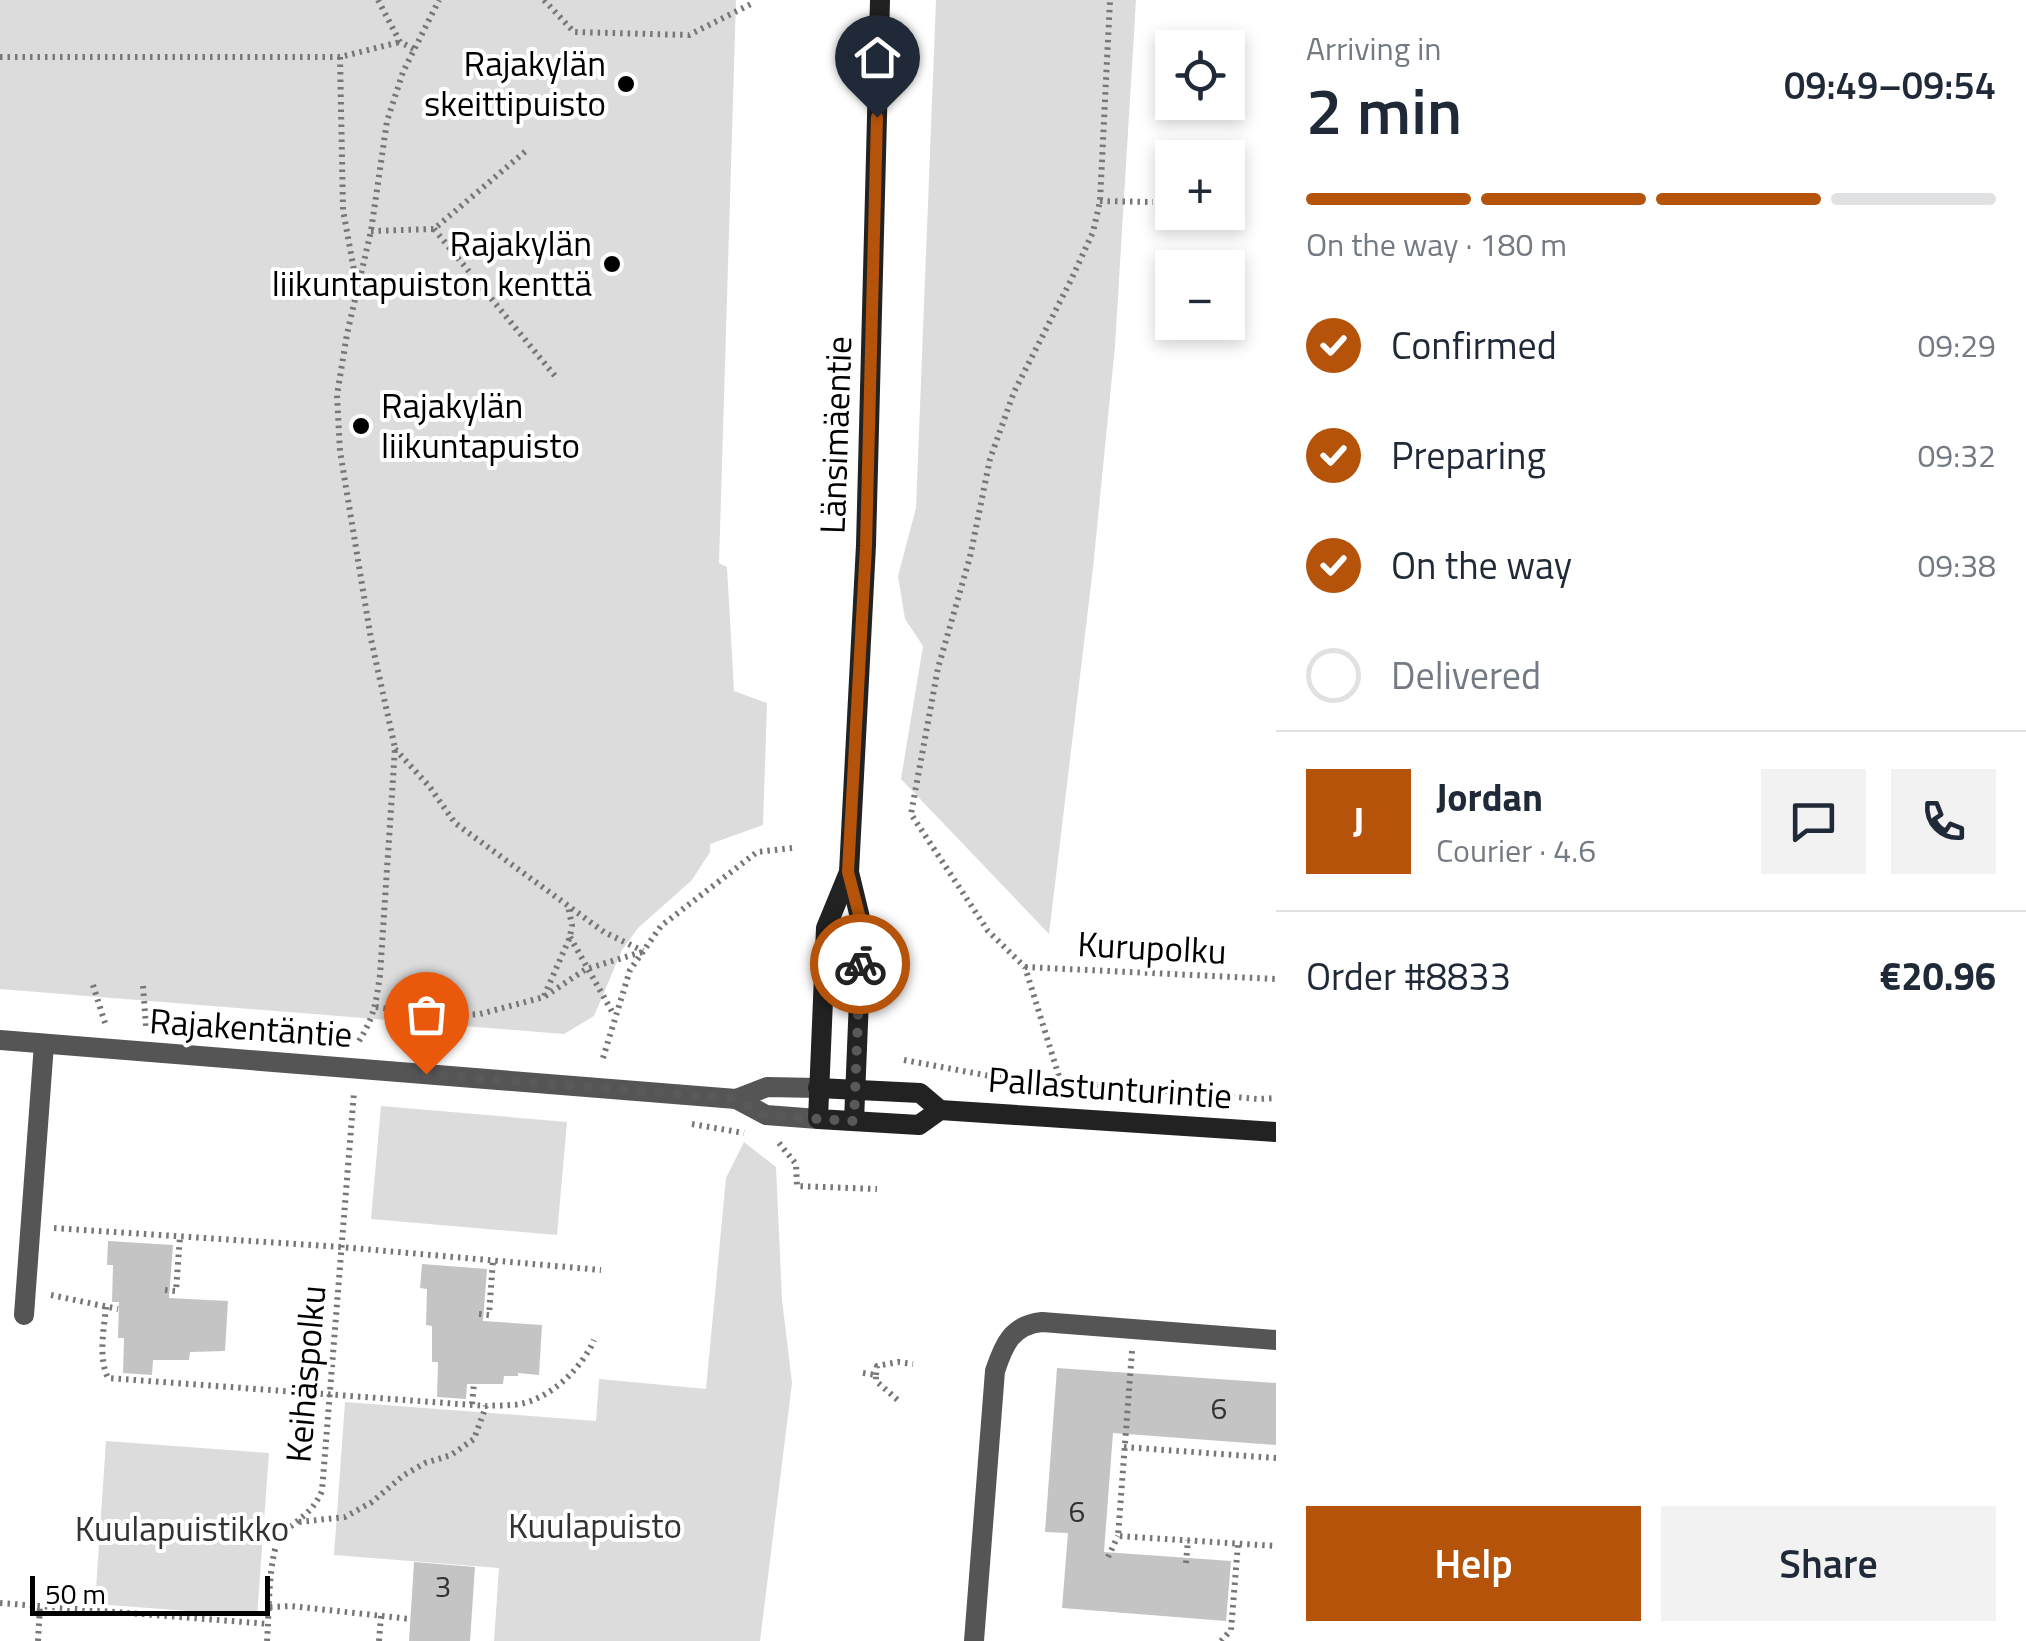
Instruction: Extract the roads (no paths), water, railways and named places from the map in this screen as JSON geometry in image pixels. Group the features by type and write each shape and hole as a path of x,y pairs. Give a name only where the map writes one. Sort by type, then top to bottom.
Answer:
{"main road":[{"name":"Länsimäentie","path":"854,1121 862,926 848,872 866,546 880,0"},
{"name":"Länsimäentie","path":"818,1119 826,928 848,872"},
{"name":"Pallastunturintie","path":"818,1088 920,1093 940,1110"},
{"name":"Pallastunturintie","path":"818,1119 918,1124 940,1110 1276,1132"}],"street":[{"name":"Rajakentäntie","path":"0,1040 736,1099 766,1116 818,1119"},
{"path":"24,1315 44,1044"},
{"name":"Rajakentäntie","path":"736,1099 767,1086 818,1088"},
{"path":"974,1641 995,1371 1002,1350 1014,1333 1027,1324 1042,1322 1276,1340"}],"place":[{"name":"Rajakylän skeittipuisto","path":"626,84"},
{"name":"Rajakylän liikuntapuiston kenttä","path":"612,264"},
{"name":"Rajakylän liikuntapuisto","path":"361,426"}],"park label":[{"name":"Kuulapuisto","path":"595,1526"},
{"name":"Kuulapuistikko","path":"182,1529"}]}
